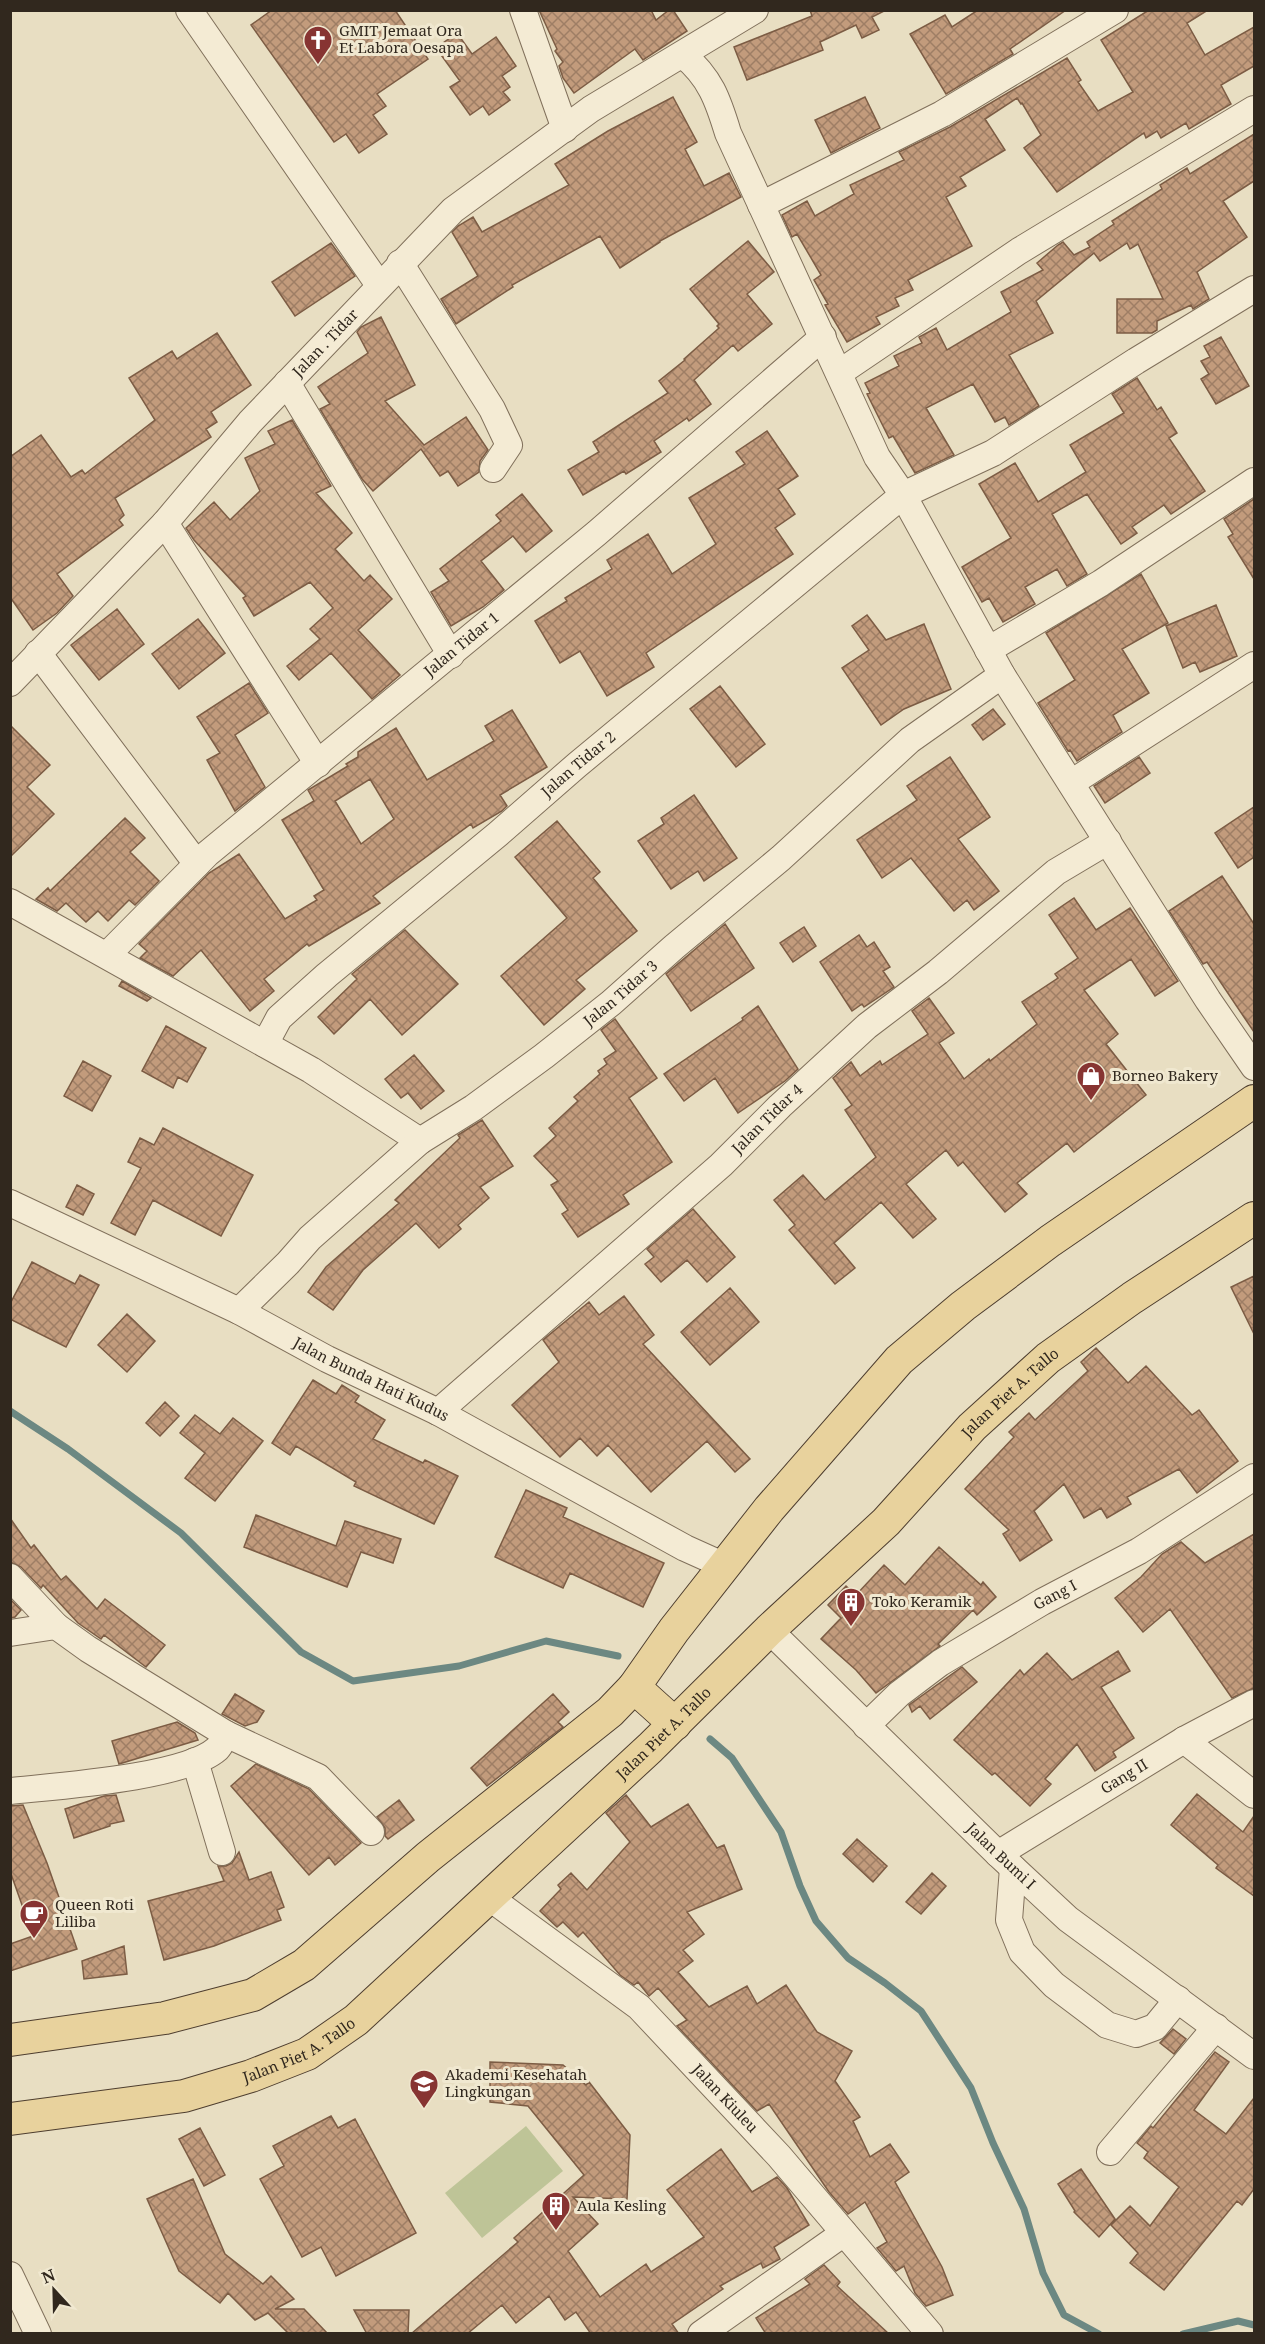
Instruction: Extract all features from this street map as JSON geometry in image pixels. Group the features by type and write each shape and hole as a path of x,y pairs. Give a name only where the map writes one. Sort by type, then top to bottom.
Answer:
{"main road":[{"path":"10,2040 165,2018 253,1995 304,1965 428,1857 610,1712 634,1687 674,1630 769,1509 899,1360 963,1306 1050,1241 1254,1101"},
{"name":"Jalan Piet A. Tallo","path":"10,2119 184,2096 251,2076 307,2054 356,2020 675,1724 769,1630 886,1522 972,1427 1048,1358 1132,1298 1254,1218"},
{"path":"634,1687 675,1724"}],"street":[{"path":"189,10 379,285"},
{"path":"523,10 565,129"},
{"name":"Jalan . Tidar","path":"10,683 165,522 249,422 453,210 591,109 755,10"},
{"path":"761,205 942,114 1115,10"},
{"path":"683,55 703,74 719,105 728,133 877,457 903,495 1002,675 1208,1000 1254,1067"},
{"path":"839,373 1019,251 1254,109"},
{"path":"400,263 492,409 509,445 493,469"},
{"name":"Jalan Tidar 2","path":"265,1044 279,1018 327,975 903,495 993,453 1136,360 1254,289"},
{"name":"Jalan Tidar 1","path":"107,955 197,864 597,533 823,338"},
{"path":"287,383 451,655"},
{"path":"988,650 1101,583 1254,481"},
{"path":"165,522 318,764"},
{"path":"38,653 197,864"},
{"path":"1071,783 1254,665"},
{"name":"Jalan Tidar 3","path":"239,1311 310,1238 420,1141 473,1108 611,1003 781,858 910,740 1002,675"},
{"name":"Jalan Tidar 4","path":"438,1412 721,1165 780,1106 867,1026 938,972 1056,872 1108,841"},
{"path":"10,902 311,1070 420,1141"},
{"name":"Jalan Bunda Hati Kudus","path":"10,1203 239,1311 327,1359 438,1412 685,1548 725,1566"},
{"name":"Gang I","path":"866,1726 899,1694 940,1663 1042,1602 1139,1551 1254,1477"},
{"path":"10,1577 56,1626 88,1649 226,1734 318,1777 371,1832"},
{"path":"10,1633 56,1626"},
{"name":"Jalan Bumi I","path":"769,1630 1068,1919 1254,2056"},
{"name":"Gang II","path":"1006,1861 1184,1740 1254,1703"},
{"path":"10,1791 137,1777 195,1761 216,1750 226,1734"},
{"path":"1184,1740 1254,1795"},
{"path":"195,1761 222,1852"},
{"path":"1006,1861 1009,1920 1022,1952 1054,1985 1107,2025 1136,2034 1155,2027 1178,1999"},
{"name":"Jalan Kiuleu","path":"490,1898 639,2007 779,2156 930,2334"},
{"path":"1110,2152 1216,2027"},
{"path":"701,2334 733,2324 844,2233"},
{"path":"10,2275 38,2334"}],"green space":[{"path":"526,2126 563,2171 482,2238 445,2193"}],"building":[{"name":"GMIT Jemaat Ora Et Labora Oesapa","path":"272,10 395,10 428,59 377,94 386,106 373,115 387,134 359,153 346,134 334,142 251,25"},
{"path":"539,10 651,10 656,20 669,10 673,10 687,31 643,60 635,49 574,93 563,78 559,66 563,62 555,51 557,49"},
{"path":"810,10 886,10 872,17 879,30 862,38 856,25 820,42 823,50 747,80 734,47 812,16"},
{"path":"978,10 1066,10 1010,49 1013,54 946,94 910,34 945,15 952,27"},
{"path":"1149,10 1208,10 1187,23 1205,55 1254,27 1254,66 1221,85 1231,104 1189,129 1186,123 1161,138 1157,131 1146,138 1144,133 1057,192 1024,148 1041,135 1017,98 985,119 1005,150 960,177 966,186 946,197 972,246 908,280 913,290 895,298 899,306 876,317 880,324 847,342 825,305 828,304 814,280 821,275 797,234 792,237 782,215 807,201 815,216 854,194 850,185 904,160 899,152 950,127 1067,58 1081,80 1078,82 1098,111 1133,92 1101,40"},
{"path":"457,33 472,54 496,37 516,66 502,76 510,87 503,92 510,100 489,115 483,106 470,115 450,87 460,81 436,48"},
{"path":"673,97 697,142 685,149 704,186 729,173 741,197 660,241 620,268 600,236 512,285 513,287 456,324 441,299 478,276 452,232 473,217 482,232 569,185 555,164 608,131"},
{"path":"865,97 880,128 831,153 815,120"},
{"path":"1254,134 1254,181 1223,201 1247,237 1197,272 1209,299 1193,309 1191,305 1157,321 1157,330 1152,333 1117,333 1117,299 1163,299 1138,244 1130,249 1127,243 1100,261 1094,253 1036,301 1053,333 1009,355 1039,406 1009,425 1005,417 995,422 973,384 926,408 954,455 915,473 893,436 889,438 867,394 870,393 865,383 899,366 894,356 922,343 919,337 936,328 947,350 1011,312 1001,292 1043,270 1037,263 1058,245 1063,242 1074,255 1090,247 1087,242 1114,224 1112,221 1162,189 1160,185 1187,168 1190,174"},
{"path":"748,241 774,272 747,294 772,324 738,351 733,345 694,380 711,404 689,421 687,418 654,441 661,452 626,474 624,471 583,495 568,470 599,452 593,442 668,393 659,381 719,328 717,326 719,324 690,289"},
{"path":"331,243 355,276 295,316 272,282"},
{"path":"381,317 415,385 385,401 424,445 466,417 488,450 480,461 479,472 458,486 448,471 440,476 421,449 373,491 362,479 320,409 330,404 318,387 368,353 357,332 361,327"},
{"path":"217,333 251,385 211,412 217,422 206,429 211,437 115,498 124,515 119,520 123,525 57,574 73,596 57,613 33,630 10,597 10,457 41,435 71,477 82,470 85,474 155,420 129,378 172,351 177,359"},
{"path":"1221,337 1249,386 1216,404 1201,379 1209,374 1201,361 1210,357 1204,346"},
{"path":"1137,378 1157,410 1161,407 1177,433 1169,438 1205,491 1171,514 1164,505 1132,527 1137,533 1121,544 1087,494 1052,514 1087,574 1067,586 1057,569 1025,587 1035,604 1003,622 989,598 982,602 962,567 1011,538 979,484 1015,463 1038,502 1086,472 1070,445 1124,413 1112,394"},
{"path":"292,420 331,486 316,493 352,533 335,549 364,581 370,575 392,599 358,630 400,675 372,699 331,653 299,680 287,666 320,639 310,629 333,608 310,582 254,616 243,598 246,596 194,540 186,528 214,502 230,520 260,491 245,458 275,444 268,431"},
{"path":"767,431 798,476 778,489 795,514 775,528 793,554 646,653 654,667 607,696 580,651 560,663 535,621 567,601 565,598 612,569 607,560 648,534 672,574 716,544 689,498 745,464 736,452"},
{"path":"522,494 552,531 526,552 513,536 481,561 504,590 483,607 451,626 431,592 449,581 440,569 501,521 496,515"},
{"path":"1254,499 1254,579 1228,537 1233,534 1224,519"},
{"path":"1141,574 1168,623 1122,649 1149,693 1113,715 1122,732 1077,761 1070,750 1068,751 1038,703 1075,680 1046,633"},
{"path":"1216,605 1237,656 1200,672 1195,662 1183,668 1166,626"},
{"path":"117,609 144,644 99,680 71,645"},
{"path":"867,615 886,640 924,624 951,689 904,709 881,725 842,668 869,650 852,626"},
{"path":"198,619 225,653 179,689 152,654"},
{"path":"249,683 268,713 235,735 265,787 235,811 207,760 220,753 197,717"},
{"path":"720,686 765,744 736,767 690,709"},
{"path":"993,709 1005,724 983,740 972,725"},
{"path":"512,710 547,767 500,795 507,806 502,811 473,828 471,824 373,896 380,903 309,946 307,944 264,979 274,991 250,1011 201,950 173,976 140,958 147,951 139,944 209,873 239,854 285,919 317,900 314,896 324,890 282,820 314,801 308,790 348,766 346,764 358,757 358,752 396,728 427,780 494,741 485,726","holes":["370,779 394,819 361,844 335,801"]},
{"path":"10,725 50,765 27,787 54,814 10,857"},
{"path":"950,757 990,817 958,839 999,891 974,910 967,900 954,911 911,858 882,878 857,840 917,800 907,786"},
{"path":"1139,757 1150,773 1105,803 1094,786"},
{"path":"694,795 737,858 704,881 698,871 671,889 638,841 664,824 661,818"},
{"path":"1254,807 1254,857 1238,868 1215,833"},
{"path":"125,818 145,838 130,852 159,881 135,905 129,900 108,921 98,911 86,922 66,903 57,911 36,899 48,888 50,891"},
{"path":"557,821 600,872 593,878 637,931 576,980 585,989 544,1025 501,976 567,918 515,857"},
{"path":"1222,876 1254,924 1254,1032 1207,962 1203,964 1169,911"},
{"path":"1074,898 1096,930 1130,908 1178,981 1155,996 1131,959 1084,990 1118,1034 1106,1044 1146,1095 1074,1152 1067,1143 1017,1183 1027,1194 1005,1212 963,1162 958,1166 946,1150 906,1184 936,1219 913,1238 881,1202 834,1243 855,1268 835,1284 789,1230 795,1225 774,1200 803,1175 825,1200 876,1157 845,1110 852,1105 833,1078 851,1062 860,1076 880,1061 882,1065 928,1034 912,1011 929,998 954,1033 939,1043 964,1079 989,1059 990,1061 1037,1024 1022,1002 1058,978 1055,974 1078,958 1049,915"},
{"path":"725,924 754,968 691,1011 666,974"},
{"path":"804,927 816,946 793,962 780,943"},
{"path":"405,930 458,984 402,1035 370,999 334,1034 318,1017 357,979 352,974"},
{"path":"859,935 867,947 874,942 890,967 883,971 894,987 864,1007 862,1004 852,1011 820,962"},
{"path":"122,981 151,998 147,1001 119,986"},
{"path":"758,1006 798,1069 785,1081 738,1113 715,1078 684,1101 664,1074 743,1020 742,1018"},
{"path":"615,1019 657,1078 629,1098 672,1162 623,1195 629,1204 578,1237 562,1214 568,1210 551,1185 558,1181 534,1156 556,1136 549,1128 578,1101 574,1097 600,1074 598,1071 607,1064 604,1059 616,1051 601,1030"},
{"path":"166,1026 206,1048 187,1082 178,1077 173,1088 142,1071"},
{"path":"414,1055 444,1091 421,1109 408,1093 401,1098 385,1079"},
{"path":"83,1061 111,1076 92,1111 64,1096"},
{"path":"482,1120 513,1166 480,1187 489,1198 458,1225 461,1229 439,1248 416,1223 363,1270 333,1310 308,1292 326,1267 399,1203 395,1200 460,1138 458,1135"},
{"path":"163,1128 253,1175 221,1236 153,1200 135,1235 111,1223 141,1168 128,1162 140,1138 154,1145"},
{"path":"77,1185 94,1194 83,1215 66,1207"},
{"path":"693,1209 735,1257 707,1282 687,1260 661,1282 645,1264 654,1257 647,1249"},
{"path":"32,1262 75,1284 80,1275 99,1285 66,1347 10,1319 10,1304"},
{"path":"1254,1276 1254,1334 1231,1287"},
{"path":"730,1288 759,1322 710,1365 681,1332"},
{"path":"624,1296 654,1335 643,1344 750,1459 735,1472 707,1441 651,1492 608,1445 597,1456 580,1438 560,1457 512,1405 559,1362 543,1340 589,1302 599,1315"},
{"path":"127,1314 155,1341 127,1372 98,1345"},
{"path":"1096,1348 1128,1383 1146,1366 1192,1415 1199,1410 1238,1461 1197,1493 1179,1469 1127,1497 1131,1504 1107,1518 1101,1508 1084,1518 1064,1484 1034,1511 1052,1540 1020,1561 1003,1534 1009,1530 965,1489 1014,1437 1009,1432 1029,1413 1035,1420 1088,1371 1081,1362"},
{"path":"313,1380 336,1394 342,1385 359,1396 355,1402 385,1420 373,1439 423,1463 425,1460 458,1476 434,1524 354,1486 356,1482 296,1446 290,1455 272,1443"},
{"path":"165,1402 179,1416 160,1436 146,1423"},
{"path":"195,1415 220,1434 233,1418 263,1441 215,1501 185,1478 205,1453 180,1433"},
{"path":"526,1490 567,1508 563,1517 664,1563 643,1607 570,1573 563,1588 495,1557"},
{"path":"256,1515 336,1546 345,1521 401,1539 393,1563 361,1552 347,1587 244,1547"},
{"path":"10,1518 31,1548 34,1545 61,1580 66,1576 97,1609 105,1599 165,1645 146,1667 104,1635 101,1639 78,1623 43,1585 41,1588 21,1567 10,1562"},
{"path":"1254,1534 1254,1688 1232,1698 1170,1609 1143,1632 1115,1598 1141,1577 1162,1554 1181,1542 1205,1563"},
{"path":"939,1547 981,1585 983,1582 996,1597 977,1615 973,1610 938,1644 940,1646 876,1693 856,1670 821,1639 841,1618 828,1605 846,1586 856,1595 884,1565 905,1585"},
{"path":"10,1599 21,1610 15,1617 10,1618"},
{"path":"1118,1651 1130,1671 1101,1687 1134,1738 1113,1752 1116,1757 1095,1771 1077,1744 1045,1779 1051,1784 1030,1806 995,1773 992,1775 954,1740 1020,1670 1024,1675 1047,1653 1072,1680"},
{"path":"962,1667 977,1682 930,1719 920,1706 912,1712 909,1705"},
{"path":"235,1694 264,1711 257,1722 245,1726 222,1714"},
{"path":"553,1694 569,1712 558,1722 563,1727 487,1786 471,1768"},
{"path":"177,1722 195,1733 198,1740 119,1764 112,1741"},
{"path":"256,1764 309,1789 361,1843 335,1865 329,1857 309,1875 231,1786"},
{"path":"1197,1794 1243,1832 1254,1816 1254,1896 1216,1868 1218,1865 1171,1825"},
{"path":"116,1795 124,1821 74,1838 65,1809 104,1796"},
{"path":"626,1795 651,1827 688,1804 717,1848 724,1845 742,1889 687,1912 704,1934 683,1950 693,1961 678,1972 709,2007 747,1986 757,2004 786,1985 817,2032 852,2051 835,2081 860,2117 853,2121 870,2157 890,2144 909,2172 895,2182 942,2267 953,2295 926,2306 915,2293 904,2266 896,2271 877,2248 887,2242 865,2202 848,2214 829,2192 769,2104 757,2111 677,2026 687,2020 658,1988 649,1996 638,1982 634,1985 620,1975 583,1932 578,1937 563,1922 557,1927 540,1911 561,1889 558,1885 571,1873 587,1890 630,1842 606,1813"},
{"path":"399,1800 414,1820 388,1839 385,1836 385,1828 377,1817"},
{"path":"23,1805 47,1863 77,1949 10,1971 10,1944 33,1936 10,1871 10,1806"},
{"path":"857,1839 887,1866 873,1882 843,1854"},
{"path":"239,1852 249,1880 271,1872 284,1907 277,1910 281,1920 214,1946 164,1960 148,1901 224,1881 218,1866 232,1863"},
{"path":"932,1873 946,1886 921,1914 906,1902"},
{"path":"124,1946 127,1974 84,1979 82,1961"},
{"path":"1173,2029 1186,2039 1174,2054 1160,2043"},
{"path":"1215,2052 1229,2062 1194,2110 1226,2134 1254,2098 1254,2189 1242,2205 1237,2201 1164,2290 1130,2263 1138,2253 1111,2225 1130,2206 1150,2226 1179,2187 1144,2158 1148,2152 1137,2143 1151,2126 1153,2128"},
{"path":"490,2062 563,2065 586,2085 589,2082 630,2135 627,2199 573,2197 598,2224 568,2251 600,2297 646,2264 651,2272 704,2237 667,2190 721,2149 752,2192 777,2177 787,2188 809,2225 774,2247 780,2259 763,2268 761,2263 720,2286 723,2289 672,2324 679,2334 591,2334 576,2312 565,2320 549,2296 516,2323 502,2305 467,2334 411,2334 518,2242 514,2238 584,2175 528,2106 490,2102"},
{"path":"331,2116 338,2128 355,2119 416,2233 336,2276 321,2247 302,2257 260,2179 284,2166 273,2146"},
{"path":"200,2128 225,2175 204,2186 179,2139"},
{"path":"1081,2169 1115,2219 1099,2237 1074,2212 1058,2184"},
{"path":"193,2179 225,2254 263,2284 271,2276 294,2299 275,2309 304,2309 328,2334 289,2334 268,2313 255,2320 228,2293 220,2303 179,2271 147,2199"},
{"path":"824,2265 840,2282 837,2286 889,2334 766,2334 756,2318 810,2284 805,2279"},
{"path":"354,2310 409,2310 408,2334 367,2334"}],"waterway":[{"path":"10,1411 68,1449 181,1533 301,1652 353,1681 459,1666 546,1641 618,1656"},
{"path":"710,1739 732,1758 781,1832 800,1886 816,1921 848,1958 921,2011 971,2088 993,2143 1024,2209 1043,2273 1064,2315 1099,2334"},
{"path":"1183,2334 1238,2321 1254,2325"}],"place":[{"name":"GMIT Jemaat Ora Et Labora Oesapa","path":"318,66"},
{"name":"Borneo Bakery","path":"1091,1102"},
{"name":"Toko Keramik","path":"851,1628"},
{"name":"Queen Roti Liliba","path":"34,1940"},
{"name":"Akademi Kesehatah Lingkungan","path":"424,2110"},
{"name":"Aula Kesling","path":"556,2232"}]}
